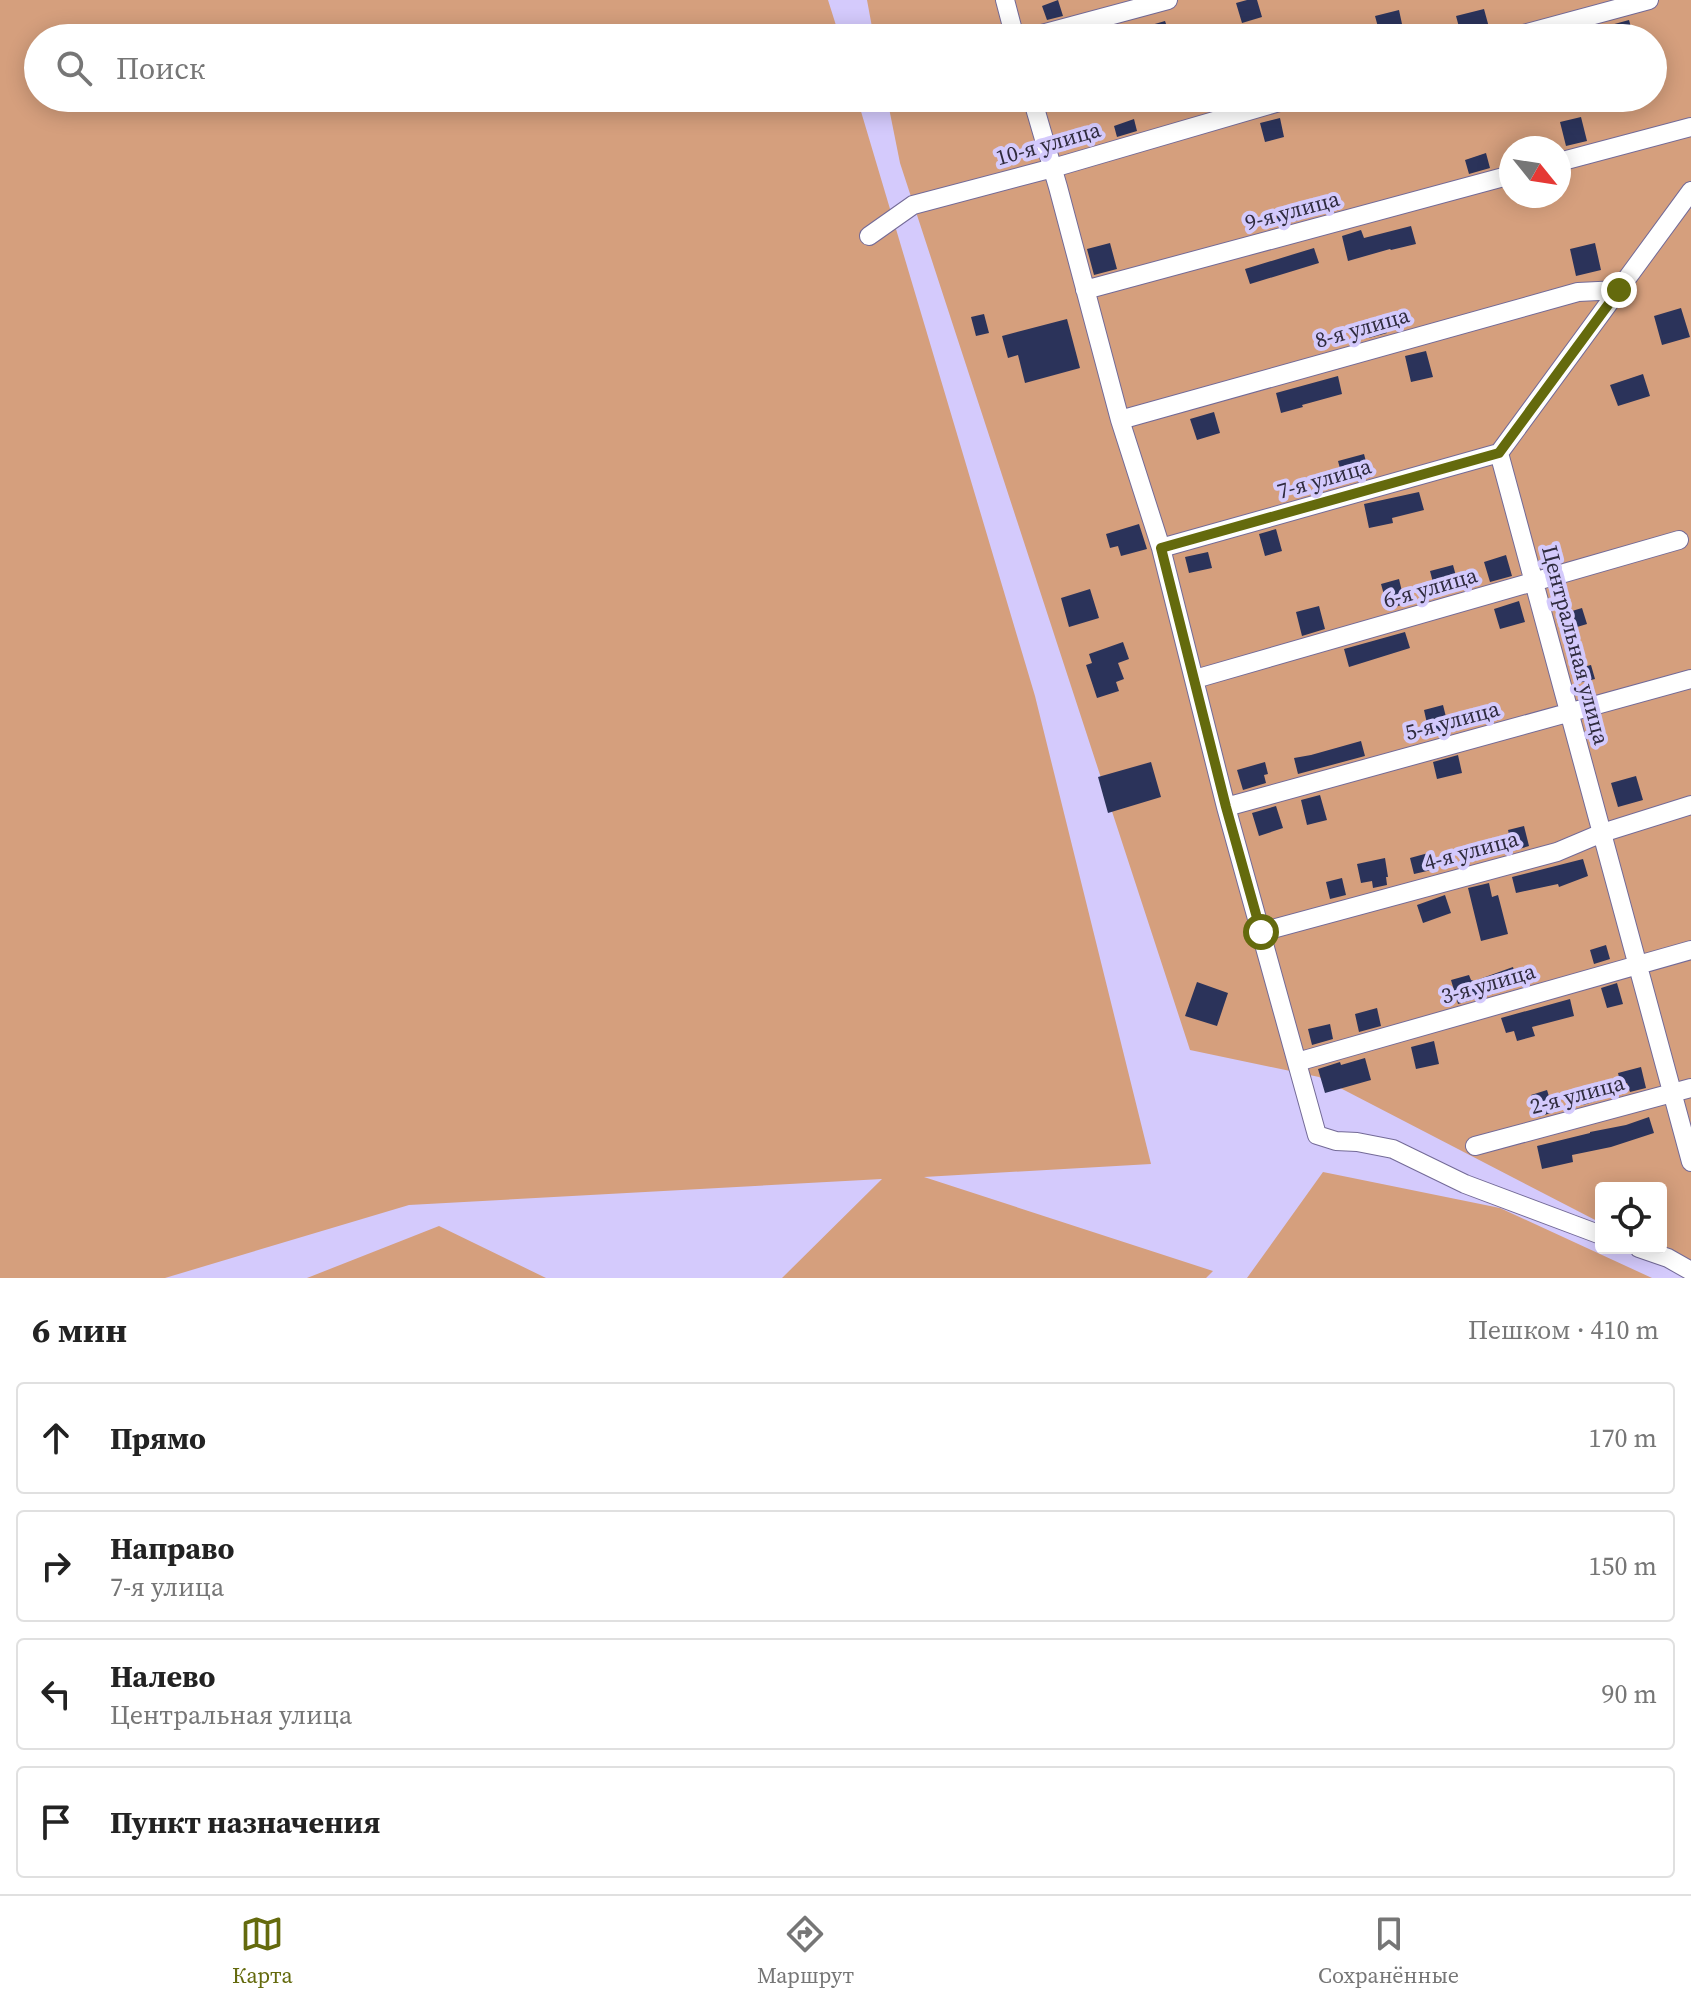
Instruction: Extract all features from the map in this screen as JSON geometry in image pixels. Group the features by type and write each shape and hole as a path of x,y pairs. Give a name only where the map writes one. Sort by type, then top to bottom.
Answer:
{"street":[{"path":"1005,0 1011,24"},
{"path":"1079,24 1168,0"},
{"path":"1561,24 1649,0"},
{"path":"1036,112 1120,420 1161,548 1226,807 1317,1135 1336,1141 1393,1149 1465,1184 1595,1233"},
{"name":"10-я улица","path":"869,236 913,205 1245,112"},
{"path":"1571,159 1691,127"},
{"name":"9-я улица","path":"1085,290 1499,178"},
{"path":"1499,453 1691,191"},
{"name":"8-я улица","path":"1120,420 1578,292 1619,290"},
{"name":"7-я улица","path":"1161,548 1499,453"},
{"name":"Центральная улица","path":"1499,453 1691,1162"},
{"name":"6-я улица","path":"1195,679 1679,540"},
{"name":"5-я улица","path":"1226,807 1691,679"},
{"name":"4-я улица","path":"1261,932 1557,852 1602,833 1691,805"},
{"name":"3-я улица","path":"1297,1062 1691,950"},
{"name":"2-я улица","path":"1475,1146 1691,1088"},
{"path":"1656,1254 1691,1271"}],"shaded area":[{"path":"0,0 828,0 836,24 24,24 24,112 861,112 1035,696 1151,1164 924,1177 1213,1271 1206,1278 782,1278 882,1179 409,1205 165,1278 0,1278"},
{"path":"867,0 1691,0 1691,1270 1667,1252 1667,1182 1595,1182 1595,1220 1319,1077 1190,1050 900,163 890,112 1667,112 1667,24 871,24"},
{"path":"1323,1172 1500,1208 1652,1278 1247,1278"},
{"path":"439,1226 546,1278 307,1278"}],"building":[{"path":"1058,0 1063,16 1047,20 1042,6"},
{"path":"1257,0 1262,17 1242,23 1236,3"},
{"path":"1484,9 1488,24 1458,24 1456,16"},
{"path":"1399,10 1402,24 1377,24 1375,16"},
{"path":"1581,117 1587,141 1571,145 1571,136 1564,136 1560,122"},
{"path":"1280,118 1284,137 1265,142 1260,123"},
{"path":"1134,119 1137,131 1117,137 1114,126"},
{"path":"1486,153 1490,168 1469,174 1465,160"},
{"path":"1303,202 1307,218 1279,225 1275,210"},
{"path":"1411,226 1416,244 1348,261 1342,236 1361,230 1364,238"},
{"path":"1110,243 1117,269 1094,275 1087,249"},
{"path":"1595,243 1601,270 1576,276 1570,249"},
{"path":"1314,248 1319,263 1250,284 1245,269"},
{"path":"1681,308 1690,337 1662,345 1654,316"},
{"path":"984,314 989,333 976,336 971,317"},
{"path":"1067,319 1080,368 1025,383 1018,355 1008,358 1002,336"},
{"path":"1384,322 1387,333 1369,338 1366,327"},
{"path":"1426,351 1433,377 1411,382 1405,356"},
{"path":"1643,374 1650,396 1618,406 1610,385"},
{"path":"1338,376 1342,394 1281,413 1276,393"},
{"path":"1214,412 1220,433 1197,440 1190,419"},
{"path":"1364,454 1370,477 1344,484 1338,461"},
{"path":"1419,492 1424,510 1392,518 1393,523 1369,528 1364,504"},
{"path":"1139,524 1147,549 1121,556 1118,546 1110,548 1106,534"},
{"path":"1276,529 1282,551 1265,556 1259,534"},
{"path":"1208,552 1212,568 1189,573 1185,557"},
{"path":"1506,555 1512,576 1490,582 1484,562"},
{"path":"1453,565 1459,587 1436,594 1430,571"},
{"path":"1399,579 1405,604 1388,609 1381,584"},
{"path":"1090,589 1099,618 1069,627 1061,598"},
{"path":"1519,601 1525,622 1500,629 1494,609"},
{"path":"1319,606 1325,629 1302,636 1296,612"},
{"path":"1582,608 1587,624 1567,630 1562,614"},
{"path":"1405,632 1410,648 1349,667 1344,649"},
{"path":"1123,642 1129,659 1118,663 1124,679 1116,682 1119,691 1097,698 1086,665 1092,663 1089,654"},
{"path":"1591,665 1595,679 1579,683 1575,669"},
{"path":"1443,705 1449,729 1436,732 1435,726 1428,728 1424,710"},
{"path":"1361,741 1365,756 1298,774 1294,758"},
{"path":"1458,755 1462,773 1437,779 1433,762"},
{"path":"1151,762 1161,797 1108,813 1098,777"},
{"path":"1265,762 1268,774 1264,775 1266,783 1243,790 1237,770"},
{"path":"1636,776 1643,800 1618,807 1611,783"},
{"path":"1320,795 1327,820 1307,825 1301,800"},
{"path":"1276,806 1283,828 1259,836 1252,813"},
{"path":"1524,826 1529,846 1513,851 1508,830"},
{"path":"1432,852 1436,869 1414,874 1410,858"},
{"path":"1385,858 1387,885 1373,888 1372,881 1361,883 1357,864"},
{"path":"1583,859 1588,876 1559,887 1558,884 1516,893 1512,877"},
{"path":"1342,878 1346,895 1330,899 1326,882"},
{"path":"1489,883 1492,897 1498,895 1508,934 1481,941 1468,888"},
{"path":"1445,895 1451,913 1423,923 1417,905"},
{"path":"1606,945 1610,959 1594,964 1590,950"},
{"path":"1513,967 1518,986 1458,1004 1451,980 1469,975 1474,981"},
{"path":"1197,982 1228,993 1217,1026 1185,1016"},
{"path":"1617,983 1623,1004 1607,1008 1601,988"},
{"path":"1570,999 1574,1016 1532,1027 1535,1036 1517,1041 1514,1031 1506,1033 1501,1018"},
{"path":"1377,1008 1381,1026 1359,1032 1355,1014"},
{"path":"1330,1024 1333,1039 1312,1045 1308,1029"},
{"path":"1434,1041 1439,1064 1416,1069 1411,1047"},
{"path":"1365,1058 1371,1080 1325,1093 1318,1069"},
{"path":"1641,1067 1646,1088 1630,1092 1627,1083 1621,1085 1618,1073"},
{"path":"1596,1088 1599,1100 1583,1105 1579,1093"},
{"path":"1547,1090 1554,1112 1538,1117 1531,1095"},
{"path":"1649,1117 1654,1133 1572,1155 1573,1162 1542,1169 1537,1146"}],"route":[{"path":"1261,932 1161,548 1499,453 1619,290"}]}
